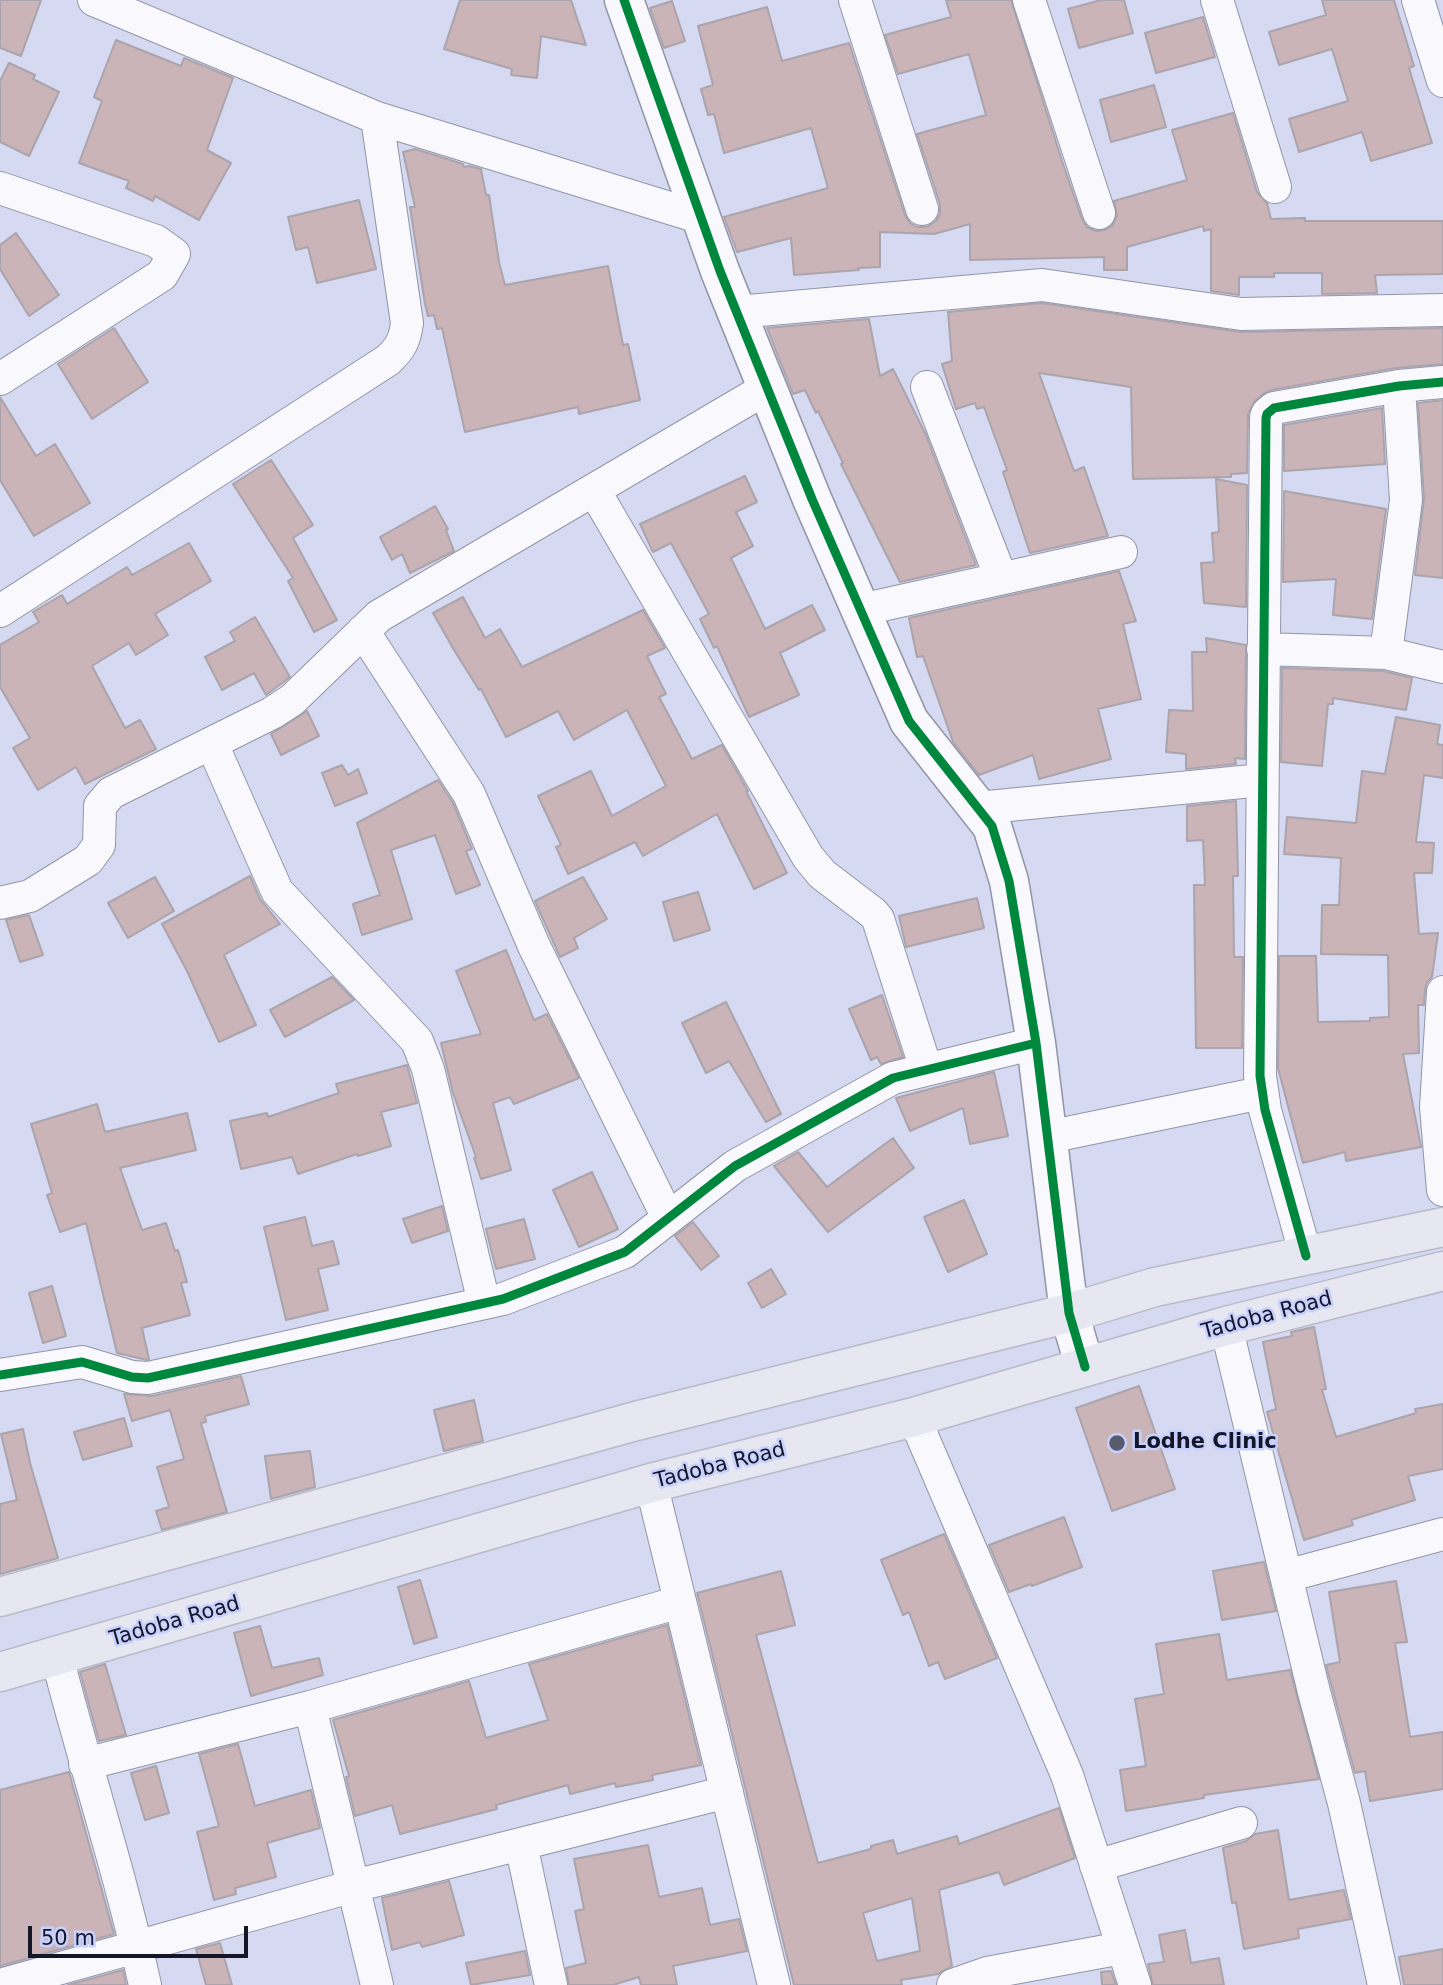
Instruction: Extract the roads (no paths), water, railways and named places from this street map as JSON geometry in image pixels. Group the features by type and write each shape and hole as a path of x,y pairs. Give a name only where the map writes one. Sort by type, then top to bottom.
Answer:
{"main road":[{"path":"0,1597 636,1421 1069,1313 1156,1287 1443,1227"},
{"name":"Tadoba Road","path":"0,1672 652,1483 914,1417 1226,1326 1443,1271"}],"street":[{"path":"94,0 377,118 702,218"},
{"path":"624,0 737,312 909,722 992,826 1009,881 1036,1043 1069,1313 1085,1367"},
{"path":"855,0 922,209"},
{"path":"1029,0 1099,213"},
{"path":"1217,0 1275,187"},
{"path":"1418,0 1442,72"},
{"path":"0,611 388,360 400,349 406,336 407,323 377,118"},
{"path":"0,188 156,241 174,254 162,275 0,379"},
{"path":"737,312 1042,285 1241,314 1443,310"},
{"path":"1306,1256 1261,1093 1267,414 1274,408 1399,386 1443,382"},
{"path":"1386,653 1406,500 1399,386"},
{"path":"927,387 1001,578"},
{"path":"0,903 30,896 88,860 99,845 100,806 111,793 272,713 292,700 379,616 767,388"},
{"path":"594,490 808,857 822,874 878,919 926,1069"},
{"path":"860,610 1121,552"},
{"path":"363,631 469,794 534,946 668,1219"},
{"path":"1263,649 1386,653 1443,667"},
{"path":"212,744 276,891 418,1041 428,1069 484,1303"},
{"path":"978,808 1262,780"},
{"path":"1443,992 1436,1107 1443,1190"},
{"path":"0,1375 82,1362 132,1377 148,1378 503,1299 625,1252 735,1166 893,1078 1036,1043"},
{"path":"1048,1138 1261,1093"},
{"path":"1226,1326 1344,1803 1384,1985"},
{"path":"914,1417 1067,1775 1135,1985"},
{"path":"652,1483 774,1985"},
{"path":"1286,1576 1443,1534"},
{"path":"85,1764 310,1707 680,1602"},
{"path":"57,1657 145,1985"},
{"path":"310,1707 377,1985"},
{"path":"0,1985 354,1886 727,1793"},
{"path":"1096,1866 1241,1823"},
{"path":"521,1844 551,1985"},
{"path":"953,1985 987,1973 1122,1948"}],"place":[{"name":"Lodhe Clinic","path":"1117,1443"}]}
